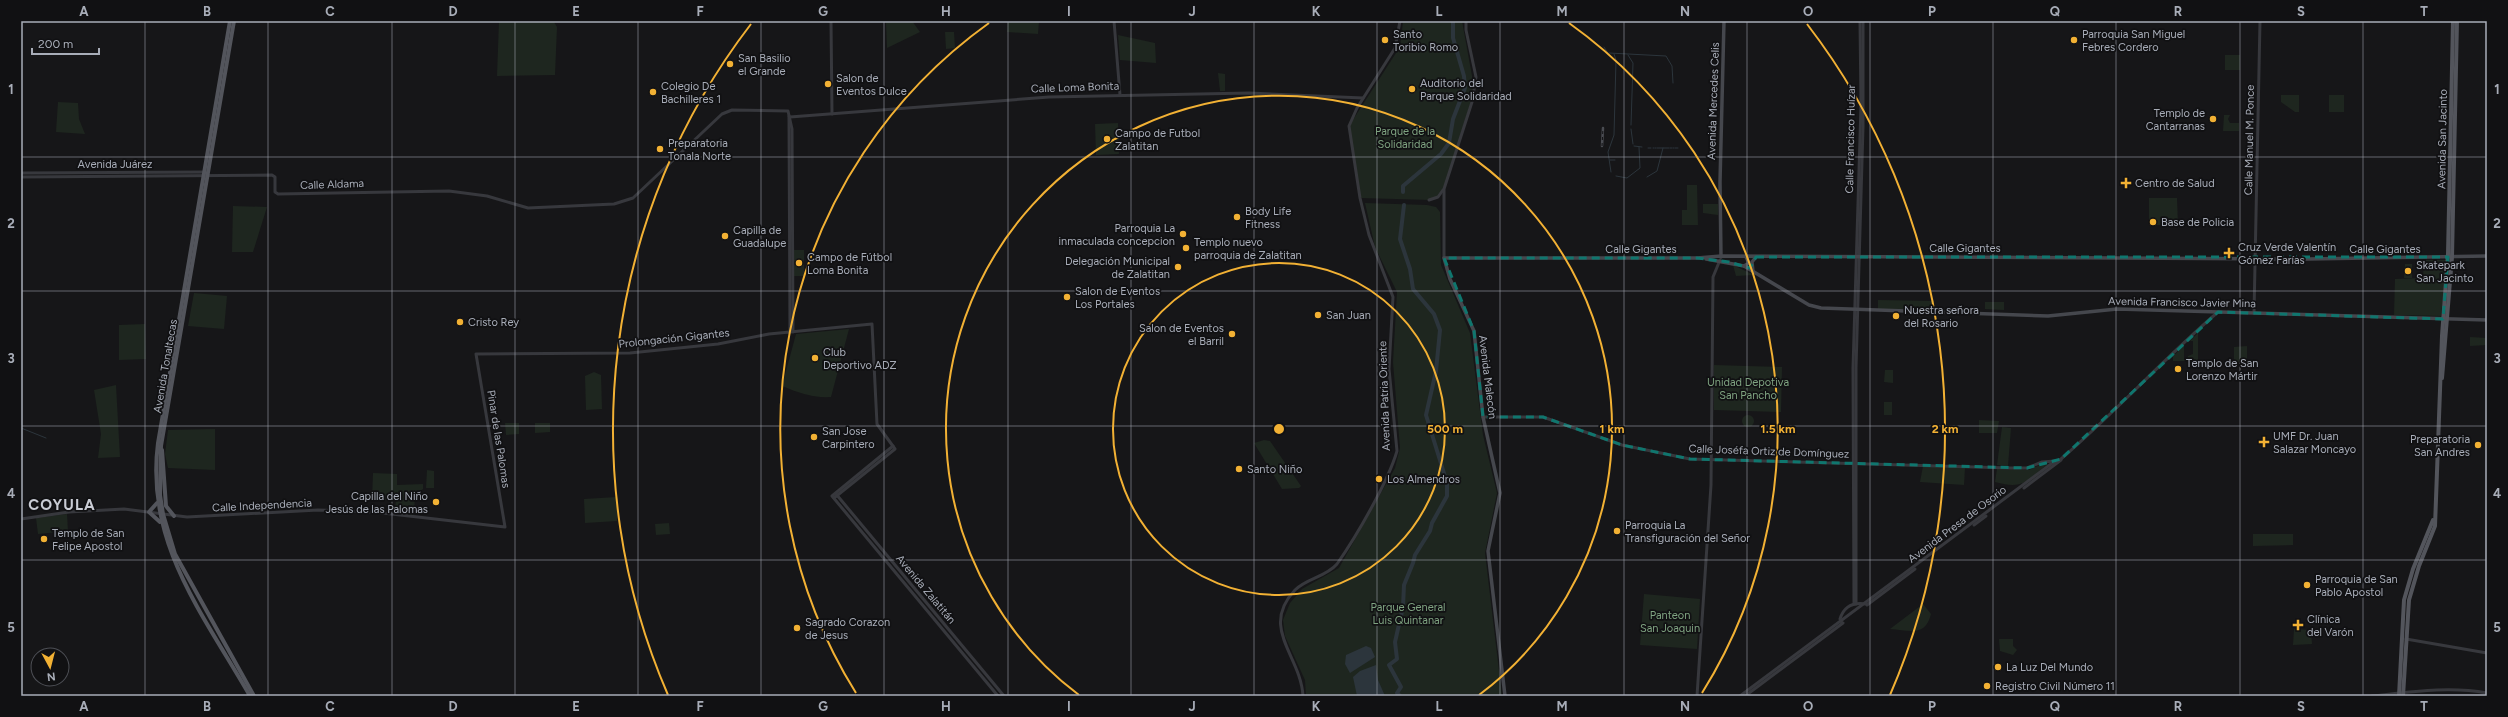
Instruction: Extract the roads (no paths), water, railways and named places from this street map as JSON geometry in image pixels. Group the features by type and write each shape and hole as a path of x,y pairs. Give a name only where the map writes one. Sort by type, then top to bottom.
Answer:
{"main road":[{"name":"Avenida Tonaltecas","path":"230,21 207,174 161,446 160,495 161,524 178,568 250,696"},
{"name":"Avenida Tonaltecas","path":"234,21 158,443 156,468 157,503 181,566 254,696"},
{"name":"Avenida Mercedes Celis","path":"1720,260 1720,182 1724,21"},
{"name":"Avenida San Jacinto","path":"2450,257 2453,21"},
{"name":"Avenida San Jacinto","path":"2450,257 2457,21"},
{"name":"Calle Gigantes","path":"1444,258 1697,258 1721,256 2256,258 2487,256"},
{"path":"1744,266 1749,263 1746,257"},
{"path":"1753,272 1752,262 1756,257"},
{"path":"2401,695 2404,639 2409,600 2418,566 2435,526 2434,514 2441,379 2450,257"},
{"name":"Avenida Malecón","path":"1444,258 1450,279 1474,332 1483,417 1500,493 1488,551 1505,696"},
{"name":"Avenida Francisco Javier Mina","path":"1697,258 1720,260 1744,266 1809,305 1821,308 2048,316 2117,309 2487,320"},
{"path":"161,446 165,460 166,506 174,516"},
{"path":"157,503 149,512 161,524"}],"street":[{"path":"831,21 832,114"},
{"path":"1114,21 1120,95"},
{"name":"Avenida Patria Oriente","path":"1303,696 1302,681 1283,641 1280,621 1282,611 1297,588 1330,571 1337,564 1369,509 1394,461 1397,451 1390,369 1393,297 1369,235 1350,135 1351,118 1395,48 1400,21"},
{"name":"Avenida Malecón","path":"1444,258 1444,189 1472,102 1476,77 1466,30 1466,21"},
{"name":"Calle Francisco Huízar","path":"1855,604 1855,310 1864,113 1862,21"},
{"name":"Calle Manuel M. Ponce","path":"2254,313 2260,21"},
{"name":"Calle Loma Bonita","path":"789,116 1032,98 1120,95 1249,93 1363,98"},
{"name":"Calle Aldama","path":"207,174 272,174 275,177 275,192 278,194 469,192 528,208 622,203 633,198 722,114 732,110 774,110 788,111 789,116"},
{"path":"789,116 791,332"},
{"name":"Avenida Juárez","path":"21,173 207,174"},
{"name":"Avenida Juárez","path":"21,177 207,174"},
{"path":"1429,200 1438,197 1444,189"},
{"path":"1697,696 1712,459 1713,277 1720,260"},
{"name":"Avenida Presa de Osorio","path":"1745,696 2058,461 2115,412 2171,354 2218,312"},
{"name":"Prolongación Gigantes","path":"476,354 630,353 718,344 748,337 872,324 877,424 894,447 835,495"},
{"name":"Pinar de las Palomas","path":"476,354 504,527"},
{"name":"Calle Joséfa Ortiz de Domínguez","path":"1483,417 1543,417 1622,445 1690,459 2027,468 2042,462 2058,461"},
{"name":"Avenida Zalatitán","path":"835,495 998,696"},
{"name":"Avenida Zalatitán","path":"835,495 1004,696"},
{"name":"Calle Independencia","path":"21,519 69,512 124,509 174,516 318,510 374,512 504,527"},
{"path":"1855,604 1866,604"},
{"name":"Avenida Presa de Osorio","path":"1740,696 1842,623 1843,612 1855,604"},
{"path":"2404,639 2487,654"},
{"path":"2372,696 2467,689 2487,693"}],"waterway":[{"path":"1403,192 1403,186 1441,154 1449,143 1453,119 1465,88 1464,76 1453,38 1453,21"},
{"path":"1604,47 1608,53"},
{"path":"1609,53 1666,56 1672,66 1673,83"},
{"path":"1611,172 1608,152 1614,135 1616,60 1614,54"},
{"path":"1628,55 1633,63 1631,125"},
{"path":"1631,129 1633,144"},
{"path":"1634,146 1642,147"},
{"path":"1616,176 1627,178 1640,168 1639,147"},
{"path":"1657,148 1669,148"},
{"path":"1647,177 1657,171 1663,148"},
{"path":"1610,160 1615,160"},
{"path":"1400,696 1397,693 1401,687 1389,665 1397,659 1395,642 1403,607 1404,585 1415,555 1430,531 1432,523 1447,496 1447,483 1426,415 1436,371 1440,330 1434,314 1413,289 1410,269 1400,239 1404,205"},
{"path":"21,428 46,438"}],"railway":[{"path":"1602,146 1603,128"}],"place":[{"name":"Santo Toribio Romo","path":"1385,40"},
{"name":"Parroquia San Miguel Febres Cordero","path":"2074,40"},
{"name":"San Basilio el Grande","path":"730,64"},
{"name":"Salon de Eventos Dulce","path":"828,84"},
{"name":"Auditorio del Parque Solidaridad","path":"1412,89"},
{"name":"Colegio De Bachilleres 1","path":"653,92"},
{"name":"Templo de Cantarranas","path":"2213,119"},
{"name":"Campo de Futbol Zalatitan","path":"1107,139"},
{"name":"Preparatoria Tonala Norte","path":"660,149"},
{"name":"Centro de Salud","path":"2126,183"},
{"name":"Body Life Fitness","path":"1237,217"},
{"name":"Base de Policia","path":"2153,222"},
{"name":"Parroquia La inmaculada concepcion","path":"1183,234"},
{"name":"Capilla de Guadalupe","path":"725,236"},
{"name":"Templo nuevo parroquia de Zalatitan","path":"1186,248"},
{"name":"Cruz Verde Valentín Gómez Farías","path":"2229,253"},
{"name":"Campo de Fútbol Loma Bonita","path":"799,263"},
{"name":"Delegación Municipal de Zalatitan","path":"1178,267"},
{"name":"Skatepark San Jacinto","path":"2408,271"},
{"name":"Salon de Eventos Los Portales","path":"1067,297"},
{"name":"San Juan","path":"1318,315"},
{"name":"Nuestra señora del Rosario","path":"1896,316"},
{"name":"Cristo Rey","path":"460,322"},
{"name":"Salon de Eventos el Barril","path":"1232,334"},
{"name":"Club Deportivo ADZ","path":"815,358"},
{"name":"Templo de San Lorenzo Mártir","path":"2178,369"},
{"name":"San Jose Carpintero","path":"814,437"},
{"name":"UMF Dr. Juan Salazar Moncayo","path":"2264,442"},
{"name":"Preparatoria San Andres","path":"2478,445"},
{"name":"Santo Niño","path":"1239,469"},
{"name":"Los Almendros","path":"1379,479"},
{"name":"Capilla del Niño Jesús de las Palomas","path":"436,502"},
{"name":"Parroquia La Transfiguración del Señor","path":"1617,531"},
{"name":"Templo de San Felipe Apostol","path":"44,539"},
{"name":"Parroquia de San Pablo Apostol","path":"2307,585"},
{"name":"Clínica del Varón","path":"2298,625"},
{"name":"Sagrado Corazon de Jesus","path":"797,628"},
{"name":"La Luz Del Mundo","path":"1998,667"},
{"name":"Registro Civil Número 11","path":"1987,686"}],"district":[{"name":"COYULA","path":"62,505"}],"park label":[{"name":"Parque de la Solidaridad","path":"1405,137"},
{"name":"Unidad Depotiva San Pancho","path":"1748,388"},
{"name":"Parque General Luis Quintanar","path":"1408,613"},
{"name":"Panteon San Joaquin","path":"1670,621"}]}
